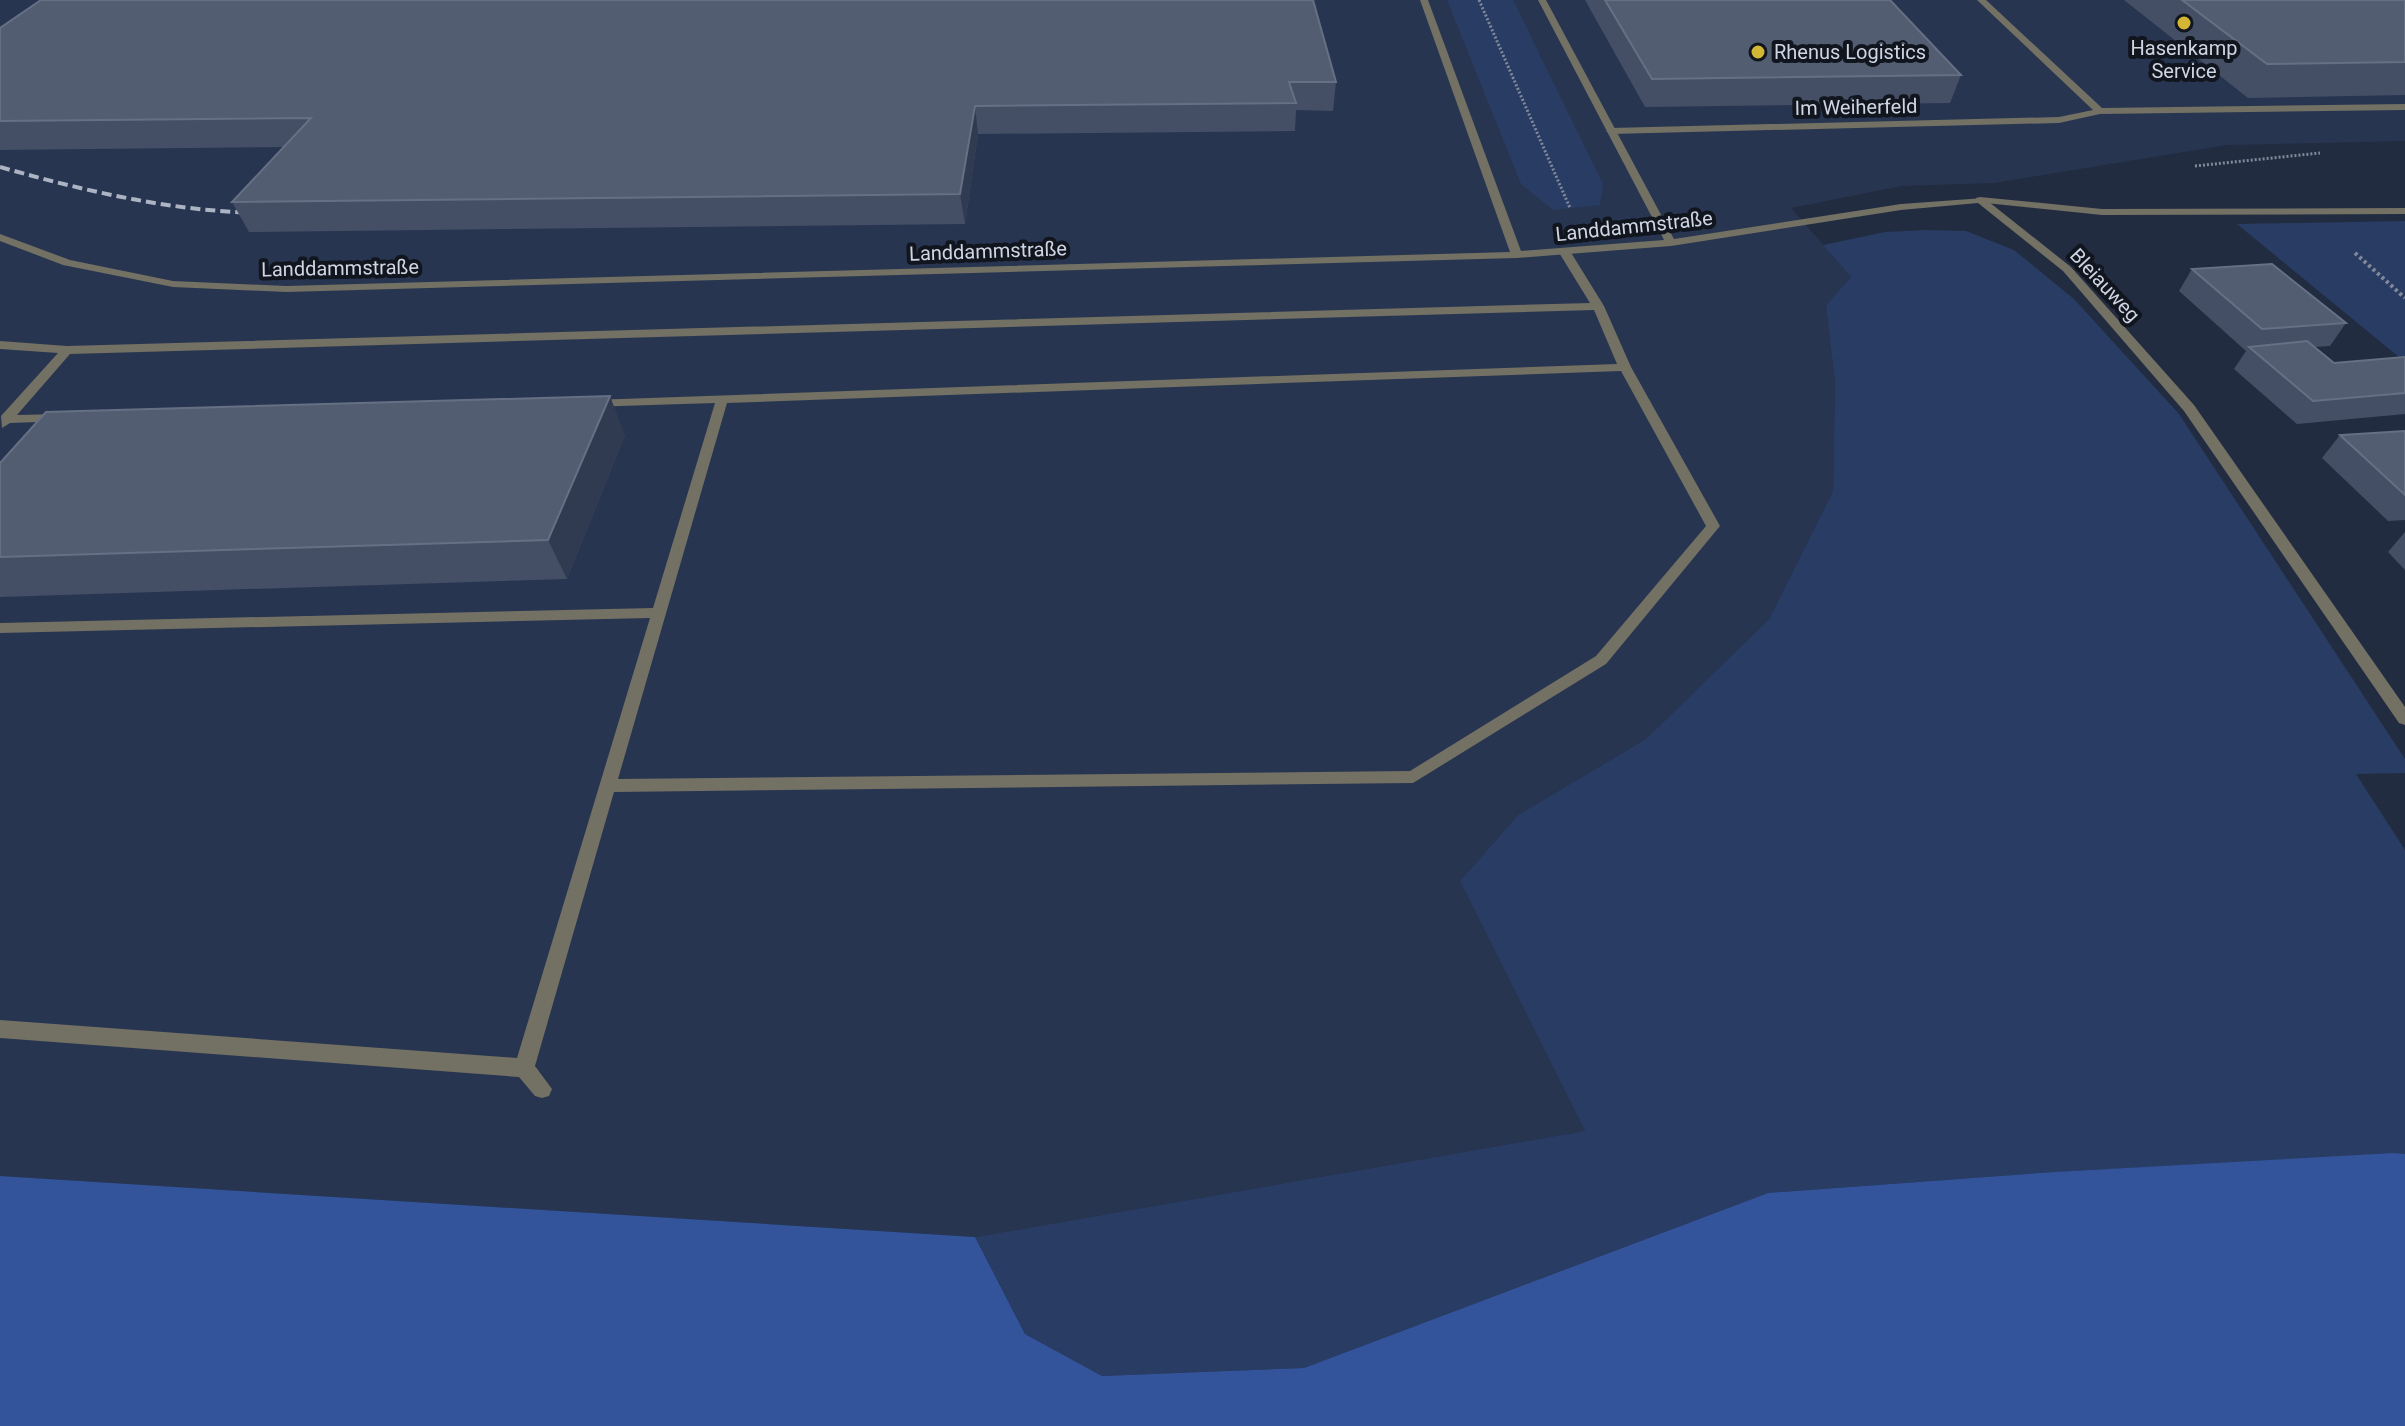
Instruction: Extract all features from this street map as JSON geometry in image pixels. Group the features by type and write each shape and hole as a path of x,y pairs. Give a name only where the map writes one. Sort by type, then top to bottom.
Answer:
{"street":[{"path":"1424,0 1517,255"},
{"path":"1542,0 1671,243"},
{"path":"1981,0 2100,111"},
{"name":"Im Weiherfeld","path":"1611,131 2059,120 2100,111 2405,107"},
{"name":"Landdammstraße","path":"0,237 67,263 173,284 286,289 1517,255 1671,243 1901,207 1980,200"},
{"name":"Bleiauweg","path":"1980,200 2102,212 2405,211"},
{"name":"Bleiauweg","path":"1980,200 2067,269 2189,408 2405,719"},
{"path":"608,786 1413,777 1601,660 1713,526 1625,367 1598,306 1564,251"},
{"path":"0,345 67,350 1598,306"},
{"path":"3,423 67,350"},
{"path":"579,404 1625,367"},
{"path":"524,1068 722,400"},
{"path":"3,423 70,418"},
{"path":"0,628 659,613"},
{"path":"0,1029 524,1068 542,1089"}],"path":[{"path":"1479,0 1570,208"}],"shaded area":[{"path":"0,0 2405,0 2405,141 2227,145 1994,183 1901,186 1791,208 1851,277 1826,305 1835,382 1833,491 1769,619 1646,739 1518,815 1460,881 1585,1131 975,1237 0,1176"},
{"path":"1447,0 1513,0 1603,184 1600,205 1553,210 1521,184"},
{"path":"2405,221 2405,362 2237,224"},
{"path":"1966,231 2014,250 2074,299 2179,414 2405,759 2405,773 2356,774 2405,850 2405,1154 2054,1172 1768,1193 1304,1368 1102,1376 1025,1334 975,1237 1585,1131 1460,881 1518,815 1646,739 1769,619 1833,491 1835,382 1826,305 1851,277 1823,245 1885,232"}],"water":[{"path":"2405,1154 2405,1426 0,1426 0,1176 975,1237 1025,1334 1102,1376 1304,1368 1768,1193 2054,1172"}],"building":[{"path":"41,0 1313,0 1336,82 1289,82 1296,103 975,106 960,194 232,202 311,118 0,121 0,28"},
{"name":"Rhenus Logistics","path":"1605,0 1890,0 1961,75 1652,79"},
{"path":"2182,0 2405,0 2405,62 2267,64"},
{"path":"2272,264 2346,323 2262,329 2192,269"},
{"path":"2307,341 2334,363 2405,357 2405,393 2313,401 2249,347"},
{"path":"610,396 548,540 0,557 0,463 46,412"},
{"path":"2405,431 2405,495 2340,435"}],"railway":[{"path":"0,167 160,204 259,213"}],"place":[{"name":"Hasenkamp Service","path":"2184,23"},
{"name":"Rhenus Logistics","path":"1758,52"}]}
